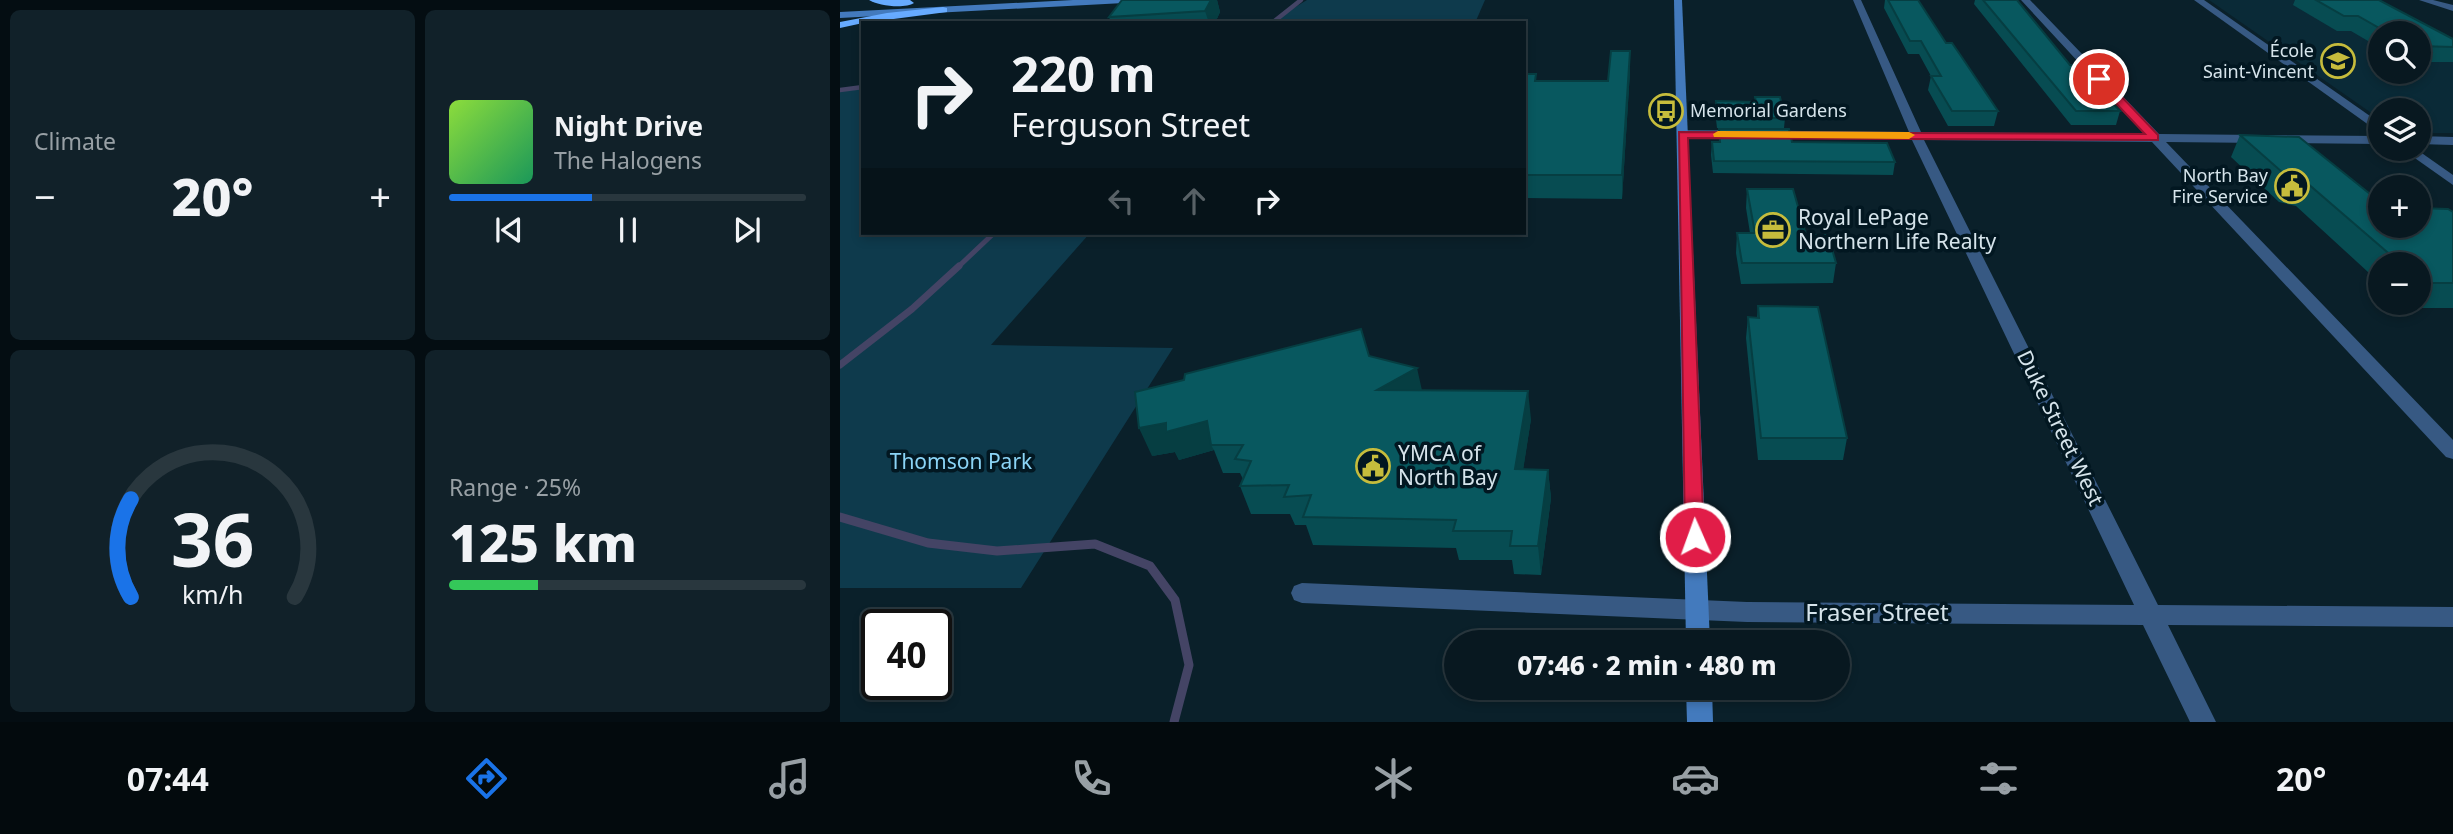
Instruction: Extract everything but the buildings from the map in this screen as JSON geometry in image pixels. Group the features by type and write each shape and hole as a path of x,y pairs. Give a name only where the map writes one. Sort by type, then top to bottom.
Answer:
{"highway":[{"path":"874,0 941,8"},
{"path":"840,25 941,8"}],"street":[{"path":"840,15 968,4 1124,0"},
{"path":"1678,0 1698,630"},
{"name":"Duke Street West","path":"1857,0 1916,135 2203,722"},
{"path":"2025,0 2453,452"},
{"path":"2198,0 2368,120"},
{"path":"2423,0 2453,8"},
{"path":"840,9 941,8"},
{"path":"1683,134 2368,140"},
{"path":"2431,141 2453,141"},
{"path":"2425,161 2453,181"},
{"name":"Fraser Street","path":"1302,593 1450,598 1532,605 1761,612 2453,617"},
{"path":"1699,700 1700,722"}],"shaded area":[{"name":"École Saint-Vincent","path":"2209,0 2361,0 2400,21 2368,21 2368,84 2431,84 2431,38 2453,50 2453,133 2431,133 2431,98 2368,98 2368,111"}],"green space":[{"path":"1307,0 1485,0 1476,21 1272,21"},
{"name":"Thomson Park","path":"861,86 861,235 1088,235 991,345 1173,348 1021,588 840,588 840,89"}],"waterway":[{"path":"1275,21 1301,0"},
{"path":"840,90 861,87"},
{"path":"957,268 992,235"},
{"path":"840,365 912,309 959,266"},
{"path":"840,517 928,543 997,551 1095,544 1150,566 1175,600 1189,665 1174,722"}],"slow traffic":[{"path":"1718,134 1909,135"}],"place":[{"name":"École Saint-Vincent","path":"2338,61"},
{"name":"Memorial Gardens","path":"1666,111"},
{"name":"North Bay Fire Service","path":"2292,186"},
{"name":"Royal LePage Northern Life Realty","path":"1773,230"},
{"name":"YMCA of North Bay","path":"1373,466"}],"route":[{"path":"1695,537 1690,441 1683,134 2154,138 2099,79"}]}
